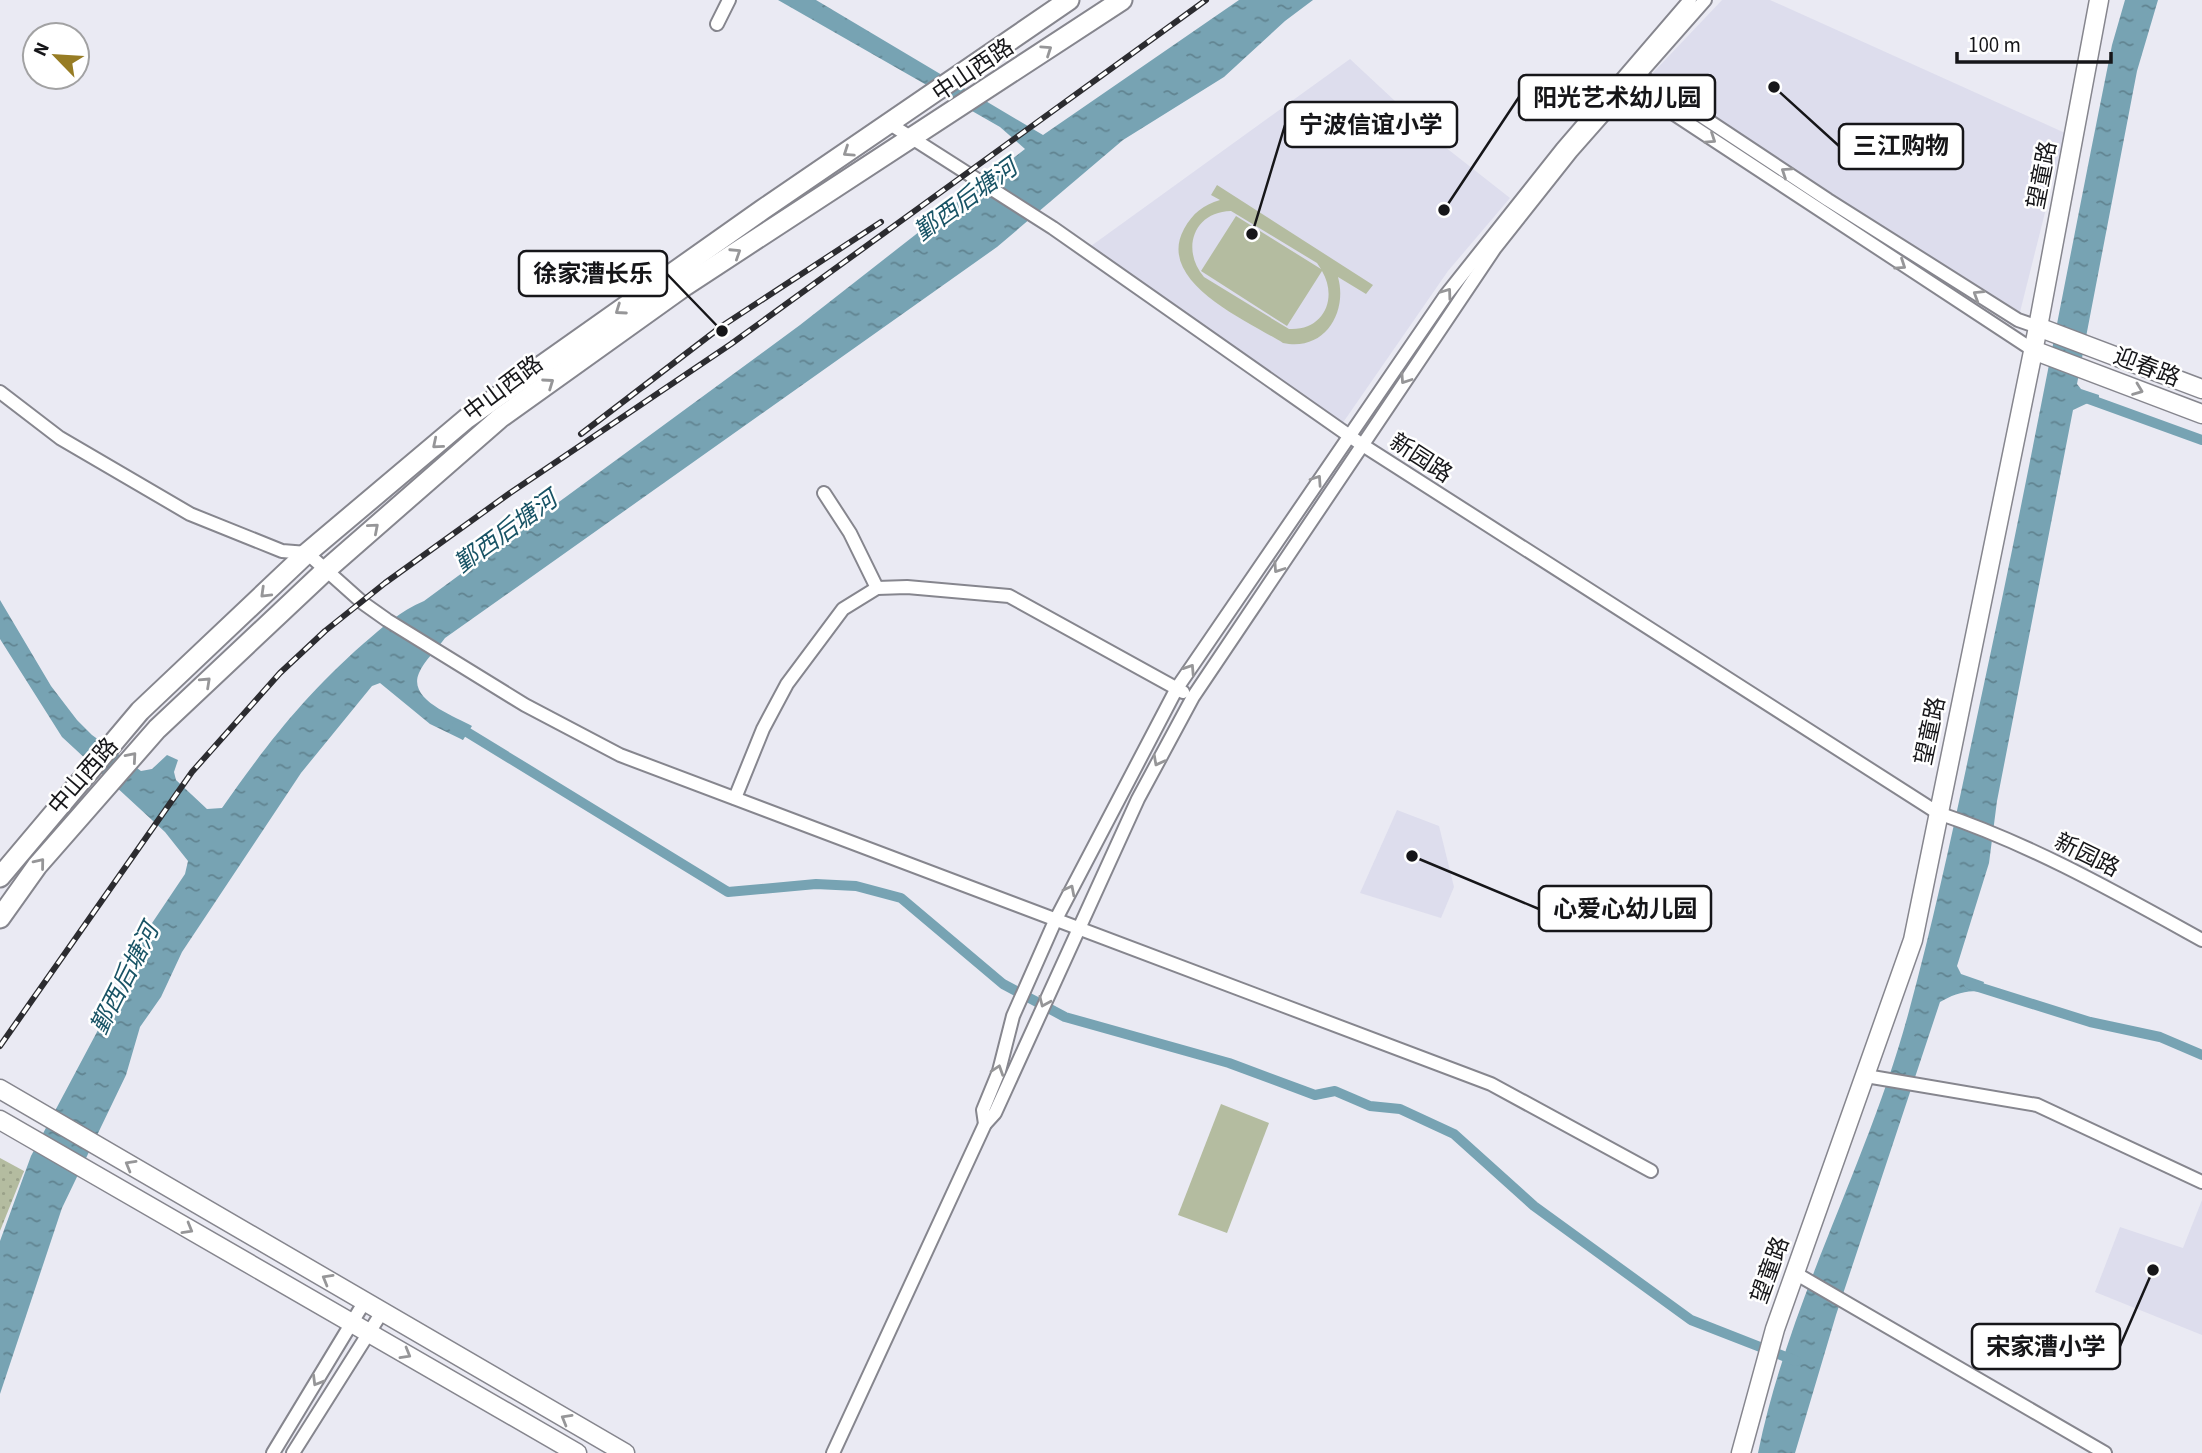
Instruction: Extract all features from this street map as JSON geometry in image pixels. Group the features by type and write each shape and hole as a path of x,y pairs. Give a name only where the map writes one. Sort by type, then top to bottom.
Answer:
{"main road":[{"name":"中山西路","path":"0,877 140,711 307,553 466,419 1069,0"},
{"name":"中山西路","path":"0,918 37,866 157,729 326,570 500,418 686,285 914,139 1122,0"}],"street":[{"path":"718,23 729,0"},
{"path":"833,1453 985,1124 995,1113 1076,930 1138,799 1192,697 1495,248 1690,0"},
{"path":"985,1124 984,1110 999,1071 1013,1016 1031,974 1055,921 1177,688 1348,434 1486,242 1631,77 1705,0"},
{"name":"望童路","path":"1741,1453 1775,1329 1913,940 1944,814 2042,353 2099,0"},
{"path":"1631,77 2018,320 2046,330"},
{"path":"1631,77 2042,353"},
{"name":"新园路","path":"890,124 1053,228 1361,444 1944,814 1990,832 2102,885 2202,940"},
{"name":"迎春路","path":"2046,330 2202,389"},
{"name":"迎春路","path":"2042,353 2202,414"},
{"path":"0,393 60,438 190,514 282,551 307,553 363,603 387,620 526,705 620,755 1076,930 1491,1084 1651,1171"},
{"path":"824,494 850,533 877,588"},
{"path":"735,798 763,729 787,684 843,609 877,588 906,587 1009,596 1192,697"},
{"path":"1866,1076 2037,1105 2202,1182"},
{"path":"0,1089 625,1453"},
{"path":"0,1120 577,1453"},
{"path":"1795,1273 2105,1453"},
{"path":"273,1453 365,1301"},
{"path":"293,1453 382,1312"}],"shaded area":[{"path":"1722,0 1770,0 2065,133 2020,312 1648,78"},
{"path":"1350,59 1440,143 1510,198 1448,271 1342,424 1091,246"},
{"path":"1397,810 1439,826 1454,887 1441,918 1360,893"},
{"path":"2202,1200 2202,1335 2095,1292 2120,1227 2183,1248"}],"green space":[{"path":"1217,185 1373,285 1366,294 1338,277 1339,304 1330,327 1310,342 1283,343 1210,298 1193,283 1182,266 1178,248 1184,229 1199,210 1220,200 1211,195","holes":["1231,211 1317,263 1321,269 1236,216 1201,271 1287,326 1322,271 1329,292 1325,311 1311,325 1289,329 1204,277 1197,266 1192,245 1200,225 1208,218"]},
{"path":"1221,1104 1269,1123 1227,1233 1178,1215"},
{"path":"0,1158 24,1171 0,1231"}],"water":[{"name":"鄞西后塘河","path":"778,0 816,0 1043,135 1239,0 1313,0 1285,21 1224,77 1123,140 997,247 445,638 421,669 417,683 426,699 472,726 463,740 430,724 380,683 372,686 301,773 182,952 161,997 140,1027 126,1075 62,1208 0,1394 0,1241 31,1156 123,983 141,967 142,938 185,874 188,861 165,832 62,737 0,639 0,600 51,686 92,735 141,771 152,769 167,755 178,760 174,772 176,780 207,809 222,808 304,702 363,644 800,325 1025,149 1000,127"},
{"path":"2125,0 2158,0 2137,71 2077,384 2081,389 2099,395 2098,407 2088,403 2073,410 1997,801 1989,863 1957,966 1961,974 1984,982 1981,992 1960,993 1940,1002 1836,1315 1795,1453 1758,1453 1789,1340 1873,1122 1919,972 1998,617 2112,45"}],"waterway":[{"path":"2086,398 2202,440"},
{"path":"457,726 728,892 816,884 856,886 901,898 1003,984 1065,1017 1229,1063 1315,1095 1335,1091 1370,1106 1400,1109 1454,1134 1534,1206 1691,1320 1796,1361"},
{"path":"1969,984 2090,1022 2160,1037 2202,1055"}],"railway":[{"path":"0,1046 192,772 280,673 325,631 385,583 510,493 731,344 1206,0"},
{"path":"581,434 722,326 881,222"}],"place":[{"name":"三江购物","path":"1774,87"},
{"name":"阳光艺术幼儿园","path":"1444,210"},
{"name":"宁波信谊小学","path":"1252,234"},
{"name":"徐家漕长乐","path":"722,331"},
{"name":"心爱心幼儿园","path":"1412,856"},
{"name":"宋家漕小学","path":"2153,1270"}]}
